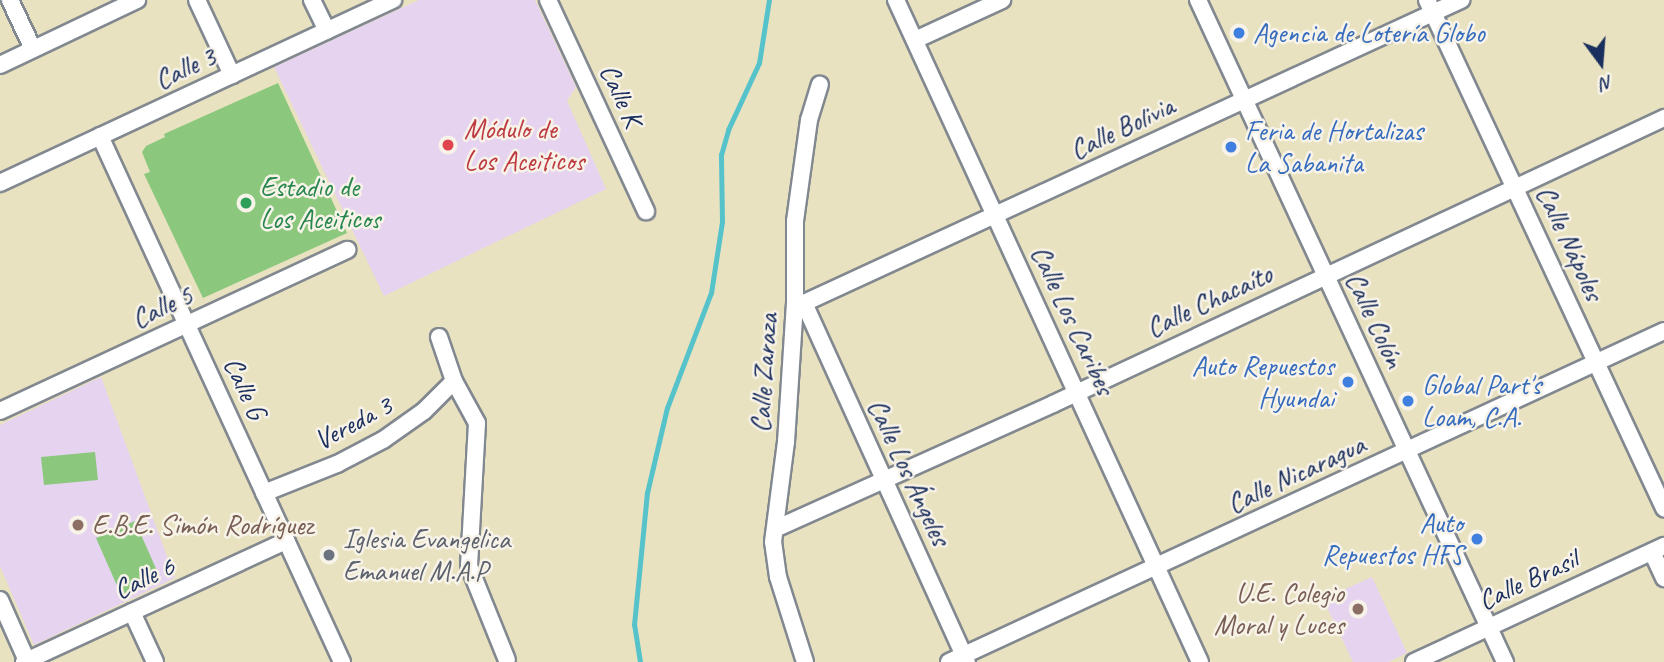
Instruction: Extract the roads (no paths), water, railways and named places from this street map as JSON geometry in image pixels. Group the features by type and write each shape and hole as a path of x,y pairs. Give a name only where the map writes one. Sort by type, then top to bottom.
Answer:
{"street":[{"path":"10,0 33,49"},
{"path":"0,65 136,0"},
{"path":"197,0 232,75"},
{"path":"312,0 327,31"},
{"name":"Calle 3","path":"0,183 393,0"},
{"name":"Calle K","path":"548,0 646,211"},
{"name":"Calle Los Caribes","path":"896,0 1200,662"},
{"path":"915,40 1002,0"},
{"name":"Calle Colón","path":"1198,0 1505,662"},
{"name":"Calle Bolivia","path":"799,303 1244,100 1430,6 1461,0"},
{"name":"Calle Nápoles","path":"1430,6 1664,508"},
{"name":"Calle Zaraza","path":"805,662 778,577 774,554 799,303 795,221 808,120 820,85"},
{"name":"Calle Chacaíto","path":"775,529 1077,393 1664,118"},
{"name":"Calle G","path":"100,136 342,662"},
{"name":"Calle 5","path":"0,411 347,250"},
{"name":"Calle Los Ángeles","path":"799,303 884,480 960,660"},
{"name":"Calle Nicaragua","path":"960,660 1156,566 1664,331"},
{"path":"439,337 454,381 472,412 478,433 470,566 507,660"},
{"name":"Vereda 3","path":"264,493 337,464 383,440 425,411 454,381"},
{"name":"Calle 6","path":"25,661 286,541"},
{"path":"1658,549 1664,578"},
{"name":"Calle Brasil","path":"1413,662 1658,549"},
{"path":"0,600 25,661"},
{"path":"132,612 155,662"}],"waterway":[{"path":"640,662 634,625 647,493 667,408 711,293 722,222 721,155 728,130 759,63 769,0"}],"place":[{"name":"Agencia de Lotería Globo","path":"1239,33"},
{"name":"Módulo de Los Aceiticos","path":"448,145"},
{"name":"Feria de Hortalizas La Sabanita","path":"1231,147"},
{"name":"Estadio de Los Aceiticos","path":"246,203"},
{"name":"Auto Repuestos Hyundai","path":"1348,382"},
{"name":"Global Part's Loam, C.A.","path":"1408,401"},
{"name":"E.B.E. Simón Rodríguez","path":"78,525"},
{"name":"Auto Repuestos HFS","path":"1477,539"},
{"name":"Iglesia Evangelica Emanuel M.A.P","path":"329,555"},
{"name":"U.E. Colegio Moral y Luces","path":"1358,609"}]}
